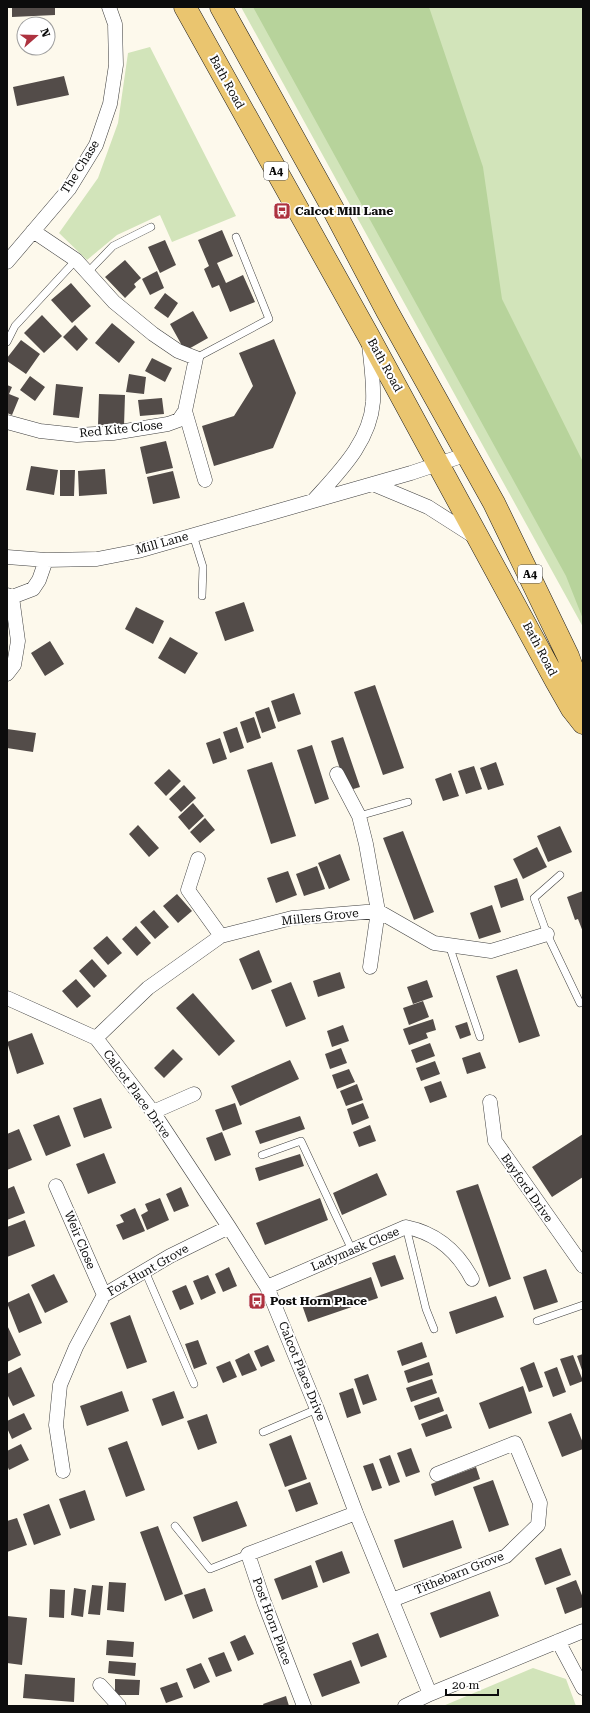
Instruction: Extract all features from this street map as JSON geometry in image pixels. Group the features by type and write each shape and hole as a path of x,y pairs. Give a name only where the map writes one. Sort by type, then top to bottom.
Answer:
{"main road":[{"name":"Bath Road","path":"185,7 368,334 572,709 583,722"},
{"name":"Bath Road","path":"221,7 494,503 562,642 583,698"}],"street":[{"name":"The Chase","path":"7,262 69,189 96,145 110,104 116,65 115,24 108,7"},
{"path":"33,231 76,260 114,302 153,334 178,351 196,358 186,411 205,480"},
{"path":"314,500 358,446 370,418 373,384 368,334"},
{"name":"Red Kite Close","path":"7,422 40,431 77,435 113,432 168,424 179,420 186,411"},
{"name":"Mill Lane","path":"7,557 46,560 97,559 138,551 373,484 468,454"},
{"path":"373,484 428,507 482,542"},
{"path":"7,674 14,665 18,640 10,596 33,589 39,580 46,560"},
{"path":"337,774 359,816 366,844 378,911 370,967"},
{"path":"198,859 188,890 221,936"},
{"path":"378,911 434,943 491,951 547,934"},
{"name":"Millers Grove","path":"96,1038 148,988 221,936 292,918 378,911"},
{"name":"Calcot Place Drive","path":"7,998 96,1038 153,1112 268,1286 317,1409 356,1513 430,1694"},
{"path":"153,1112 194,1094"},
{"name":"Bayford Drive","path":"490,1102 495,1141 581,1258"},
{"name":"Weir Close","path":"56,1186 104,1295"},
{"name":"Fox Hunt Grove","path":"63,1471 56,1425 60,1385 76,1347 104,1295 170,1256 229,1226"},
{"name":"Ladymask Close","path":"268,1286 406,1227 434,1236 456,1254 472,1279"},
{"name":"Tithebarn Grove","path":"392,1600 506,1556 538,1525 540,1503 516,1443 437,1474"},
{"path":"248,1554 356,1513"},
{"name":"Post Horn Place","path":"248,1554 264,1602 304,1706"},
{"path":"405,1706 430,1694 583,1631"},
{"path":"558,1641 583,1688"},
{"path":"100,1685 119,1706"}],"lane":[{"path":"88,272 113,246 151,227"},
{"path":"196,358 269,318 236,237"},
{"path":"7,342 15,326 76,260"},
{"path":"193,535 203,567 202,596"},
{"path":"359,816 408,802"},
{"path":"560,876 534,898 547,934 580,1003"},
{"path":"448,945 480,1037"},
{"path":"262,1155 301,1141 352,1250"},
{"path":"406,1227 426,1309 434,1329"},
{"path":"145,1270 194,1384"},
{"path":"537,1321 583,1305"},
{"path":"263,1432 317,1409"},
{"path":"175,1526 210,1569 248,1554"}],"green space":[{"path":"241,7 583,7 583,627"},
{"path":"253,7 429,7 483,167 502,299 583,462 583,619 566,576"},
{"path":"150,47 236,216 172,242 160,215 117,235 87,260 59,233 98,178 118,123 128,53"},
{"path":"533,1668 566,1679 576,1706 443,1706"}],"building":[{"path":"12,7 55,7 55,15 12,17"},
{"path":"64,76 69,95 17,106 13,87"},
{"path":"222,230 233,256 217,263 226,283 243,275 255,302 230,312 219,285 212,288 204,269 209,266 198,240"},
{"path":"165,240 176,265 160,273 148,247"},
{"path":"125,260 141,278 134,284 136,287 125,298 105,277"},
{"path":"157,271 164,288 150,295 142,279"},
{"path":"71,283 91,306 72,323 51,300"},
{"path":"165,293 178,303 168,318 154,308"},
{"path":"193,311 208,338 185,351 170,324"},
{"path":"42,315 62,336 44,353 24,333"},
{"path":"112,323 135,342 119,363 95,343"},
{"path":"75,325 88,339 77,351 63,337"},
{"path":"274,339 296,393 273,448 214,466 202,426 234,416 253,386 239,353"},
{"path":"21,340 40,354 26,374 7,361 7,358"},
{"path":"152,358 172,368 165,382 145,371"},
{"path":"129,374 146,377 144,394 126,392"},
{"path":"30,376 45,387 35,401 20,390"},
{"path":"56,384 83,387 79,418 53,415"},
{"path":"7,385 12,387 9,394 19,398 12,415 7,413"},
{"path":"99,394 125,395 124,426 98,425"},
{"path":"162,398 164,414 140,416 138,400"},
{"path":"166,441 173,468 146,474 140,447"},
{"path":"31,466 58,470 54,495 26,490"},
{"path":"105,469 107,494 79,496 78,471"},
{"path":"60,470 75,470 74,496 60,496"},
{"path":"173,471 180,498 153,504 147,477"},
{"path":"244,602 254,631 225,641 215,612"},
{"path":"136,607 164,621 153,644 125,629"},
{"path":"170,637 198,653 185,674 158,658"},
{"path":"50,641 64,664 45,676 31,653"},
{"path":"375,685 404,768 383,775 354,692"},
{"path":"294,693 301,714 278,722 271,701"},
{"path":"269,707 276,728 262,733 255,712"},
{"path":"254,717 261,738 247,743 240,722"},
{"path":"237,727 244,748 230,753 223,732"},
{"path":"7,729 36,733 33,752 7,748"},
{"path":"343,737 360,787 347,791 331,741"},
{"path":"220,738 227,759 213,764 206,743"},
{"path":"312,745 329,799 315,804 297,750"},
{"path":"272,762 296,836 271,844 247,770"},
{"path":"496,762 504,785 488,790 480,768"},
{"path":"474,766 482,789 466,794 458,771"},
{"path":"169,769 181,781 166,796 154,783"},
{"path":"451,773 459,796 443,801 435,779"},
{"path":"184,785 196,798 181,812 169,799"},
{"path":"193,803 204,816 189,830 178,817"},
{"path":"205,818 215,830 200,843 190,832"},
{"path":"138,825 159,848 149,857 129,834"},
{"path":"560,826 572,852 548,862 537,836"},
{"path":"403,831 434,912 414,920 383,838"},
{"path":"537,847 547,867 523,879 513,859"},
{"path":"340,854 350,880 329,889 318,863"},
{"path":"317,866 325,889 304,896 296,874"},
{"path":"288,871 297,895 276,903 267,878"},
{"path":"517,878 524,900 501,908 494,886"},
{"path":"583,891 583,932 578,919 575,920 567,897"},
{"path":"177,894 192,911 178,923 163,906"},
{"path":"492,905 501,932 479,939 470,913"},
{"path":"154,910 169,927 155,939 140,922"},
{"path":"136,926 151,943 137,956 122,939"},
{"path":"107,936 122,953 108,965 93,948"},
{"path":"259,950 272,982 252,990 239,959"},
{"path":"92,959 107,976 94,988 79,971"},
{"path":"517,969 540,1036 519,1043 496,976"},
{"path":"340,972 345,988 318,997 313,981"},
{"path":"76,979 91,996 77,1008 62,991"},
{"path":"427,980 433,997 413,1004 407,987"},
{"path":"291,982 306,1019 286,1027 271,990"},
{"path":"193,993 235,1041 219,1056 176,1008"},
{"path":"423,1001 429,1017 409,1025 403,1008"},
{"path":"433,1019 436,1030 426,1033 428,1038 409,1045 403,1029"},
{"path":"467,1022 471,1035 460,1039 455,1026"},
{"path":"343,1025 349,1041 332,1047 327,1031"},
{"path":"32,1033 44,1064 17,1074 7,1042"},
{"path":"430,1043 435,1056 416,1063 411,1050"},
{"path":"341,1048 347,1063 330,1069 325,1054"},
{"path":"173,1049 183,1059 164,1078 154,1068"},
{"path":"480,1052 486,1068 467,1074 462,1058"},
{"path":"290,1060 299,1079 240,1106 231,1086"},
{"path":"435,1061 440,1074 421,1081 416,1068"},
{"path":"349,1069 355,1082 337,1089 332,1075"},
{"path":"441,1081 447,1097 430,1103 424,1087"},
{"path":"357,1084 363,1100 346,1106 340,1091"},
{"path":"101,1098 112,1128 84,1138 73,1108"},
{"path":"235,1103 242,1124 223,1131 215,1110"},
{"path":"363,1103 369,1118 352,1125 347,1109"},
{"path":"59,1115 71,1146 46,1156 33,1125"},
{"path":"300,1116 305,1129 260,1144 255,1131"},
{"path":"370,1125 376,1141 359,1147 353,1132"},
{"path":"19,1129 32,1160 7,1170 7,1134"},
{"path":"222,1132 231,1155 215,1161 206,1138"},
{"path":"583,1134 583,1177 552,1197 532,1167"},
{"path":"104,1153 116,1183 88,1194 76,1164"},
{"path":"300,1154 304,1166 259,1181 255,1168"},
{"path":"377,1173 387,1195 342,1215 333,1193"},
{"path":"478,1184 511,1279 489,1287 456,1191"},
{"path":"14,1186 25,1213 7,1220 7,1189"},
{"path":"181,1187 189,1206 174,1212 166,1194"},
{"path":"160,1198 169,1220 147,1230 141,1215 148,1211 145,1204"},
{"path":"320,1198 328,1220 265,1245 256,1223"},
{"path":"135,1208 145,1231 123,1240 116,1225 124,1222 120,1215"},
{"path":"25,1220 35,1246 7,1257 7,1227"},
{"path":"395,1255 404,1279 381,1287 372,1263"},
{"path":"229,1267 237,1286 223,1292 215,1274"},
{"path":"546,1269 558,1302 534,1310 523,1277"},
{"path":"54,1274 68,1302 45,1313 31,1285"},
{"path":"208,1275 216,1293 201,1300 193,1281"},
{"path":"371,1277 378,1298 308,1322 301,1302"},
{"path":"186,1285 194,1304 180,1310 172,1291"},
{"path":"29,1293 42,1323 19,1333 7,1303"},
{"path":"496,1296 504,1317 456,1334 449,1312"},
{"path":"130,1315 147,1362 127,1369 110,1323"},
{"path":"7,1325 21,1355 7,1362"},
{"path":"198,1340 207,1364 194,1369 185,1344"},
{"path":"422,1342 427,1357 402,1366 397,1351"},
{"path":"268,1345 275,1361 261,1367 254,1351"},
{"path":"249,1353 257,1370 242,1376 235,1360"},
{"path":"583,1354 583,1373 577,1356"},
{"path":"573,1355 583,1381 570,1386 560,1359"},
{"path":"230,1361 237,1377 223,1383 216,1367"},
{"path":"429,1362 433,1375 408,1383 404,1371"},
{"path":"534,1362 543,1387 529,1392 520,1368"},
{"path":"21,1367 35,1396 13,1406 7,1394 7,1374"},
{"path":"557,1367 566,1392 553,1397 544,1372"},
{"path":"368,1374 377,1400 363,1405 354,1379"},
{"path":"432,1379 437,1393 411,1402 406,1388"},
{"path":"523,1386 532,1413 489,1429 479,1403"},
{"path":"353,1388 361,1413 347,1418 339,1393"},
{"path":"122,1391 129,1411 87,1426 80,1406"},
{"path":"174,1391 184,1418 162,1426 152,1399"},
{"path":"439,1397 444,1411 419,1420 414,1406"},
{"path":"24,1413 32,1429 12,1439 7,1428 7,1421"},
{"path":"571,1413 583,1443 583,1449 562,1457 548,1422"},
{"path":"207,1414 217,1443 198,1450 187,1421"},
{"path":"447,1414 452,1428 426,1437 421,1424"},
{"path":"291,1435 307,1479 285,1487 269,1444"},
{"path":"127,1441 145,1490 126,1497 108,1448"},
{"path":"21,1444 29,1460 9,1470 7,1465 7,1451"},
{"path":"411,1448 420,1472 406,1477 397,1453"},
{"path":"390,1455 400,1482 389,1486 379,1459"},
{"path":"373,1463 382,1488 372,1491 363,1466"},
{"path":"476,1467 480,1479 435,1496 431,1484"},
{"path":"493,1480 509,1525 489,1532 473,1487"},
{"path":"310,1482 318,1504 296,1512 288,1490"},
{"path":"85,1490 95,1520 70,1529 59,1499"},
{"path":"237,1501 247,1526 202,1542 193,1517"},
{"path":"49,1504 61,1535 34,1545 23,1514"},
{"path":"17,1518 27,1545 7,1552 7,1521"},
{"path":"453,1520 462,1548 403,1568 394,1540"},
{"path":"158,1526 183,1594 165,1601 140,1532"},
{"path":"561,1548 571,1575 545,1585 535,1558"},
{"path":"342,1551 350,1573 323,1583 315,1561"},
{"path":"311,1565 318,1587 282,1600 274,1579"},
{"path":"576,1580 583,1598 583,1607 565,1614 556,1588"},
{"path":"109,1582 126,1583 124,1612 107,1610"},
{"path":"92,1585 103,1586 100,1615 88,1614"},
{"path":"74,1588 86,1590 83,1617 71,1615"},
{"path":"205,1588 213,1611 193,1619 184,1595"},
{"path":"50,1589 65,1590 64,1618 49,1617"},
{"path":"490,1591 499,1616 440,1638 430,1613"},
{"path":"7,1616 27,1618 22,1665 7,1663"},
{"path":"378,1633 387,1657 361,1667 352,1643"},
{"path":"245,1635 254,1654 238,1661 230,1642"},
{"path":"107,1640 134,1642 133,1657 106,1655"},
{"path":"224,1652 232,1671 216,1677 208,1658"},
{"path":"351,1660 360,1683 322,1697 313,1674"},
{"path":"109,1661 136,1663 135,1676 108,1673"},
{"path":"201,1663 210,1682 194,1689 186,1669"},
{"path":"25,1674 75,1678 74,1702 23,1698"},
{"path":"115,1679 140,1680 139,1695 115,1695"},
{"path":"177,1682 183,1697 166,1703 160,1688"},
{"path":"286,1696 289,1706 264,1706 263,1704"}],"place":[{"name":"Calcot Mill Lane","path":"282,211"},
{"name":"Post Horn Place","path":"257,1301"}]}
